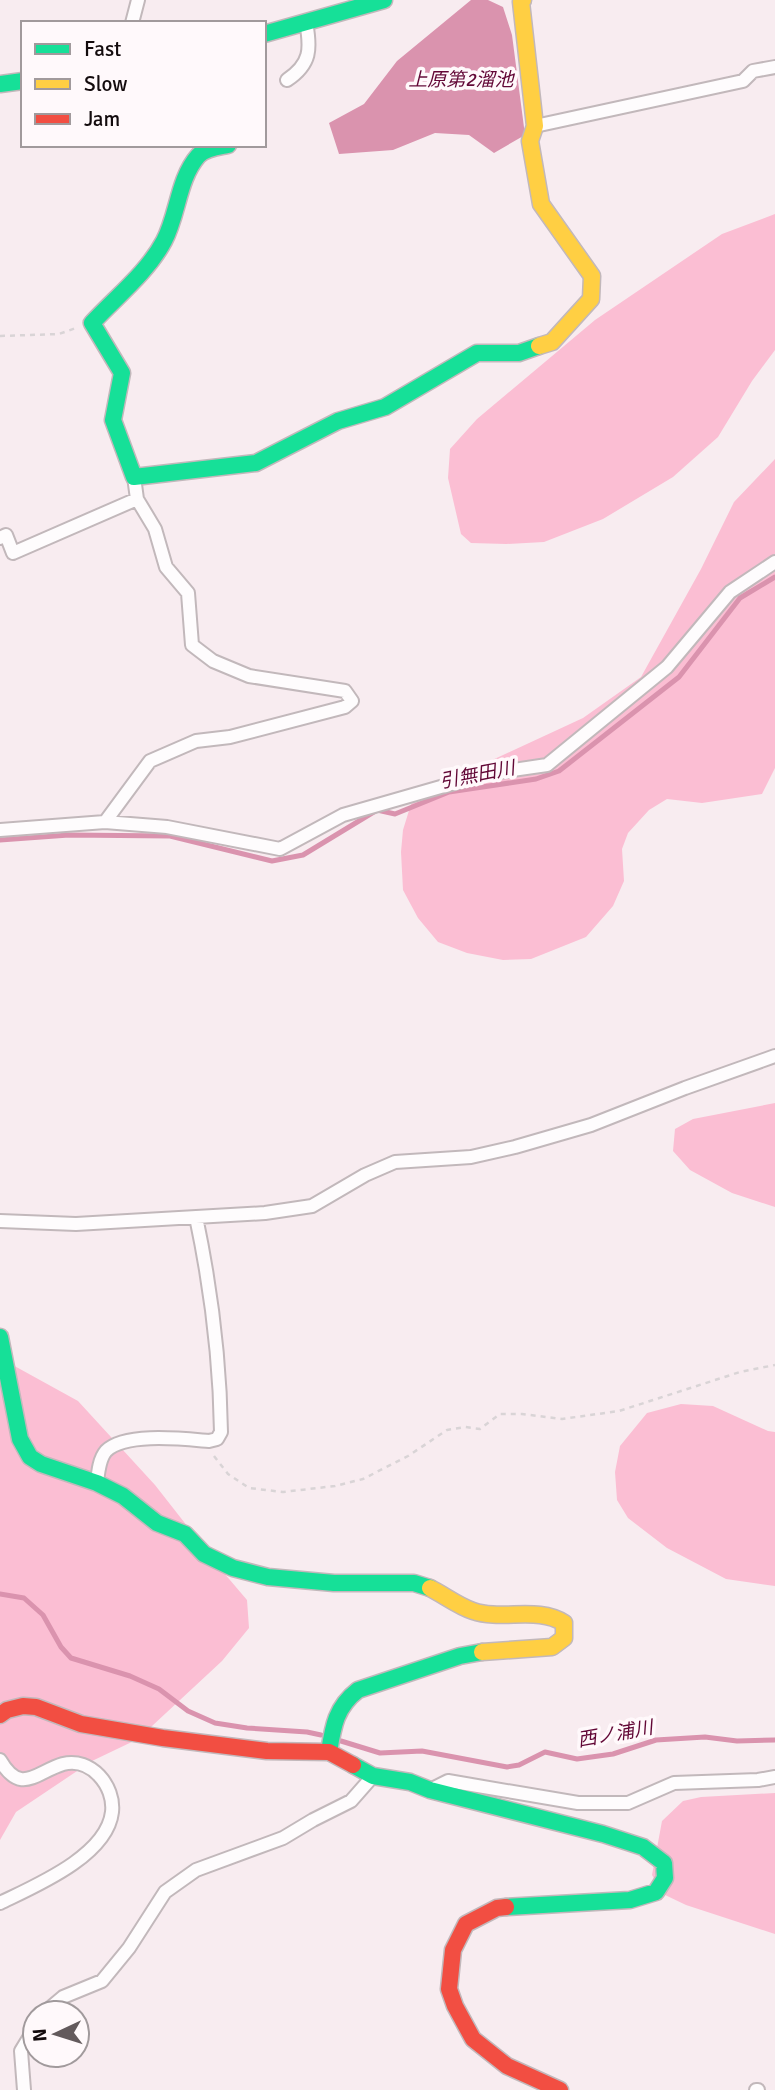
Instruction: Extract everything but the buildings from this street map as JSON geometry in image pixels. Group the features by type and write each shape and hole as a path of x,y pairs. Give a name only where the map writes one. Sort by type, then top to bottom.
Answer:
{"street":[{"path":"133,21 138,0"},
{"path":"266,33 384,0"},
{"path":"134,477 256,463 338,421 385,407 477,353 519,353 552,342 591,299 592,276 541,204 530,142 536,126 521,2 523,0"},
{"path":"287,80 301,71 306,60 309,36 306,22"},
{"path":"536,126 743,81 753,71 775,67"},
{"path":"0,84 21,81"},
{"path":"105,822 150,761 196,741 230,737 345,707 352,701 345,691 248,676 213,661 192,645 188,593 166,567 155,529 137,499 134,477 113,420 122,373 92,323 164,242 188,174 198,154 217,147"},
{"path":"0,538 6,535 13,552 137,499"},
{"path":"0,830 105,822 167,827 280,849 343,815 486,774 547,765 667,667 730,592 775,562"},
{"path":"0,1222 76,1224 265,1213 312,1206 365,1175 395,1162 471,1157 515,1147 591,1125 775,1056"},
{"path":"97,1483 100,1463 106,1451 122,1443 157,1437 209,1441 217,1439 220,1432 220,1380 206,1266 196,1217"},
{"path":"0,1337 20,1438 30,1457 41,1464 97,1483 123,1496 157,1522 185,1534 204,1554 233,1568 268,1577 334,1583 414,1583 431,1588 472,1611 492,1615 546,1615 564,1623 565,1636 561,1643 552,1647 460,1656 358,1690 338,1708 328,1752"},
{"path":"0,1716 7,1710 23,1706 36,1707 80,1724 163,1738 267,1751 328,1752 373,1776 410,1783 643,1847 664,1863 665,1878 656,1892 630,1900 496,1908 466,1924 453,1950 449,1989 473,2039 507,2066 561,2090"},
{"path":"0,1760 6,1771 14,1777 24,1779 36,1778 63,1765 83,1765 94,1770 105,1781 111,1795 113,1811 108,1829 91,1850 46,1881 0,1903"},
{"path":"61,1999 102,1981 129,1948 166,1892 196,1870 283,1839 351,1801 373,1776"},
{"path":"430,1790 448,1781 578,1802 628,1803 674,1783 775,1777"},
{"path":"22,2069 24,2090"}],"path":[{"path":"0,335 59,334 92,323"},
{"path":"209,1441 210,1450 228,1474 249,1488 283,1492 335,1486 363,1479 447,1430 465,1427 480,1429 500,1414 562,1419 619,1411 740,1372 775,1364"}],"shaded area":[{"path":"775,214 775,350 752,381 718,437 673,477 603,519 544,542 471,543 461,534 448,478 450,449 477,419 595,320 722,234"},
{"path":"775,459 775,768 762,794 702,803 667,799 649,810 628,833 622,849 624,881 613,906 586,937 531,959 503,960 467,953 438,942 418,918 403,890 403,830 411,804 488,762 583,718 641,677 701,569 734,502"},
{"path":"775,1103 775,1207 732,1193 690,1170 673,1151 675,1129 693,1119"},
{"path":"0,1358 78,1401 155,1485 247,1600 249,1628 222,1661 138,1739 92,1761 16,1812 0,1840"},
{"path":"681,1404 713,1406 775,1432 775,1586 726,1579 667,1548 628,1518 617,1500 615,1472 620,1446 647,1413"},
{"path":"775,1793 775,1934 686,1905 663,1894 652,1875 662,1821 683,1801 701,1797"}],"water":[{"name":"上原第2溜池","path":"471,0 488,0 503,7 512,35 525,135 494,153 469,135 435,133 393,150 339,154 329,123 364,104 397,61"}],"waterway":[{"name":"引無田川","path":"0,840 69,835 170,836 272,861 303,855 377,810 395,814 449,792 536,779 559,771 679,677 740,598 775,577"},
{"name":"西ノ浦川","path":"0,1594 24,1598 43,1615 61,1647 71,1658 130,1676 159,1689 188,1711 215,1723 321,1735"},
{"name":"西ノ浦川","path":"341,1741 380,1753 422,1751 507,1767 519,1765 545,1752 577,1759 613,1754 656,1740 705,1737 737,1741 775,1740"}],"traffic: fast":[{"path":"266,33 384,0"},
{"path":"0,84 21,81"},
{"path":"220,147 201,153 191,165 169,231 157,253 92,323 122,373 113,420 134,477 256,463 338,421 385,407 477,353 519,353 539,346"},
{"path":"0,1337 20,1439 30,1457 41,1464 97,1483 123,1496 157,1523 185,1534 204,1554 233,1568 268,1577 334,1583 414,1583 430,1588"},
{"path":"329,1752 340,1710 358,1690 460,1656 482,1652"},
{"path":"353,1765 373,1776 410,1782 430,1790 603,1834 643,1847 664,1863 665,1878 656,1892 630,1900 506,1907"}],"traffic: slow":[{"path":"523,0 521,2 535,126 530,141 541,204 592,276 591,299 552,342 539,346"},
{"path":"430,1588 462,1606 484,1614 543,1615 564,1623 564,1638 552,1647 482,1652"}],"traffic: jam":[{"path":"0,1715 7,1710 23,1706 36,1707 81,1724 267,1751 329,1752 353,1765"},
{"path":"506,1907 497,1908 466,1924 453,1950 449,1989 473,2039 507,2066 560,2090"}]}
